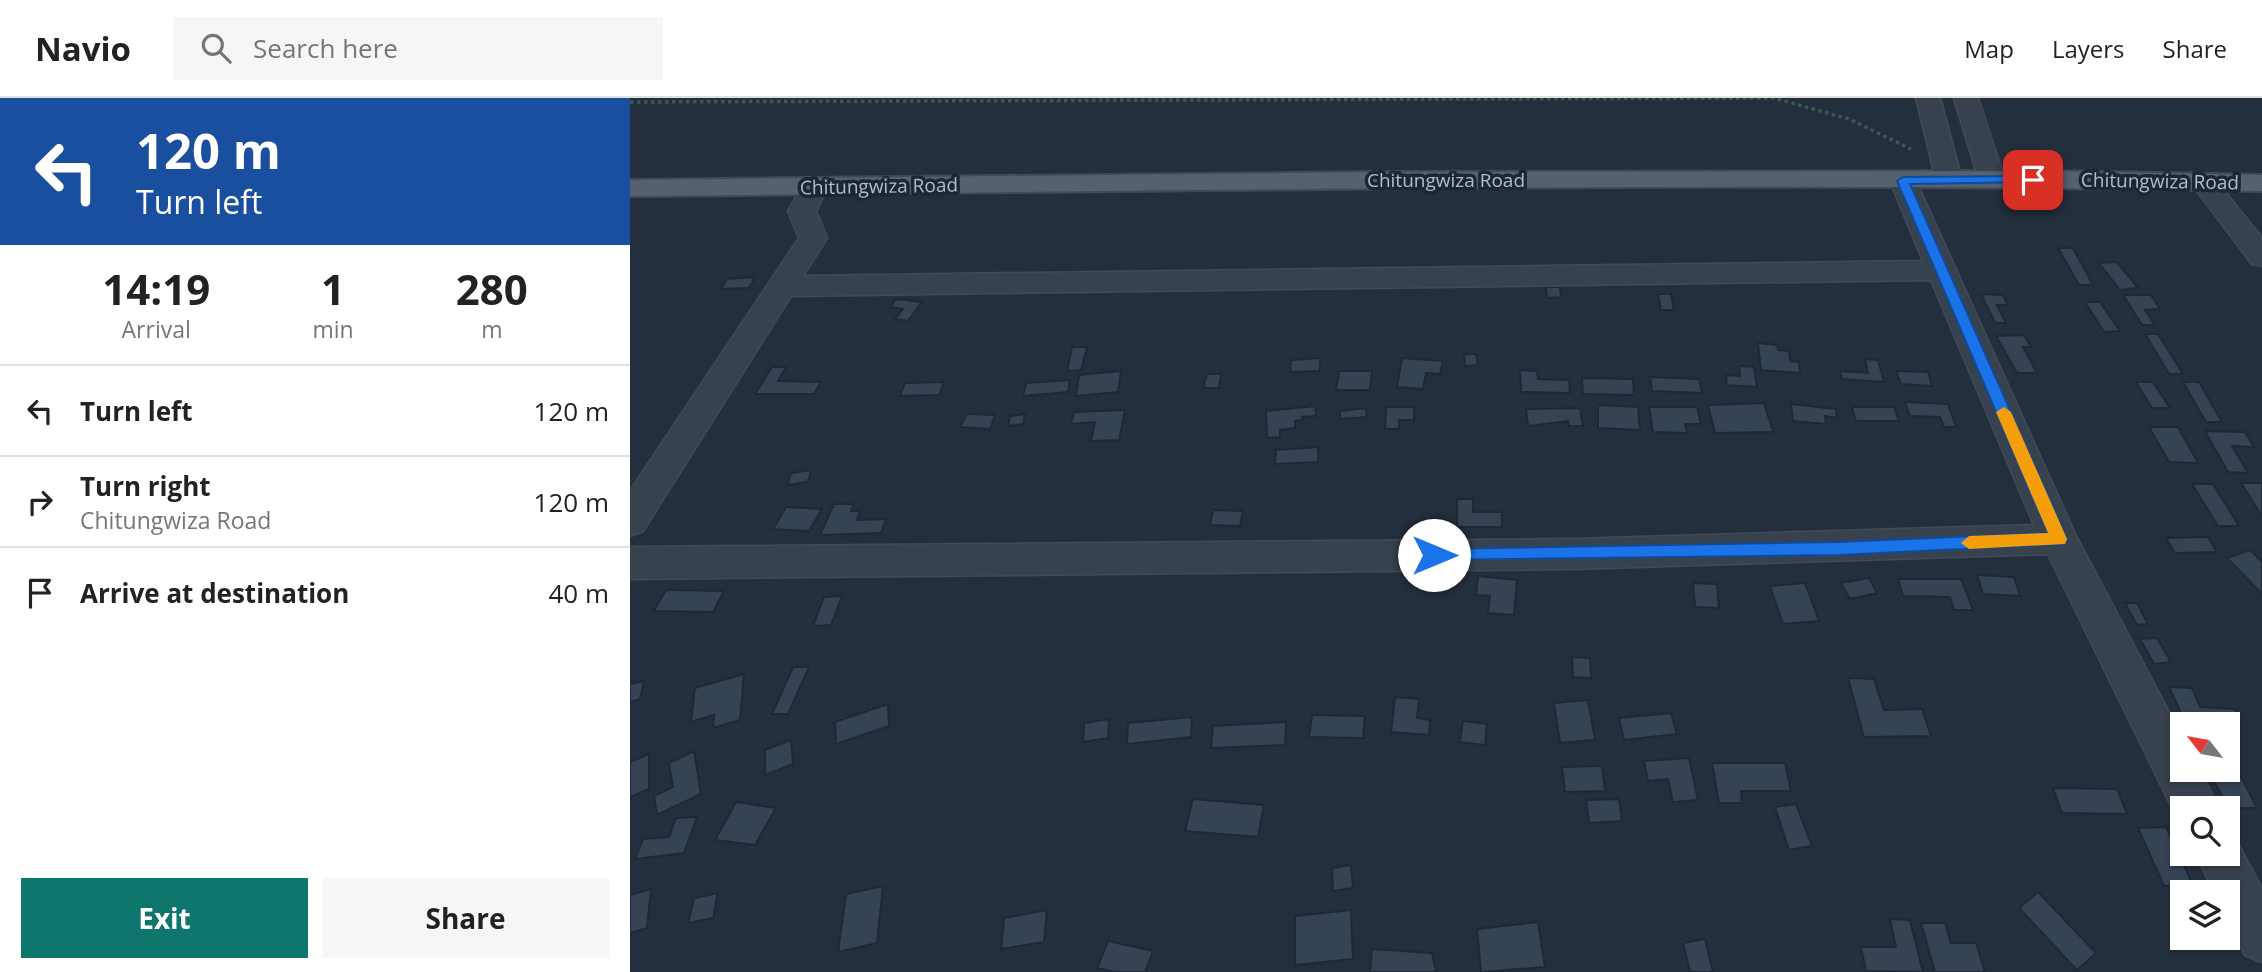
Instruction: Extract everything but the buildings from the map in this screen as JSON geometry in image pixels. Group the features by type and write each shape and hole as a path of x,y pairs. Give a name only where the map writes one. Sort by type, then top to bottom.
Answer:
{"main road":[{"name":"Chitungwiza Road","path":"630,188 1379,180 1903,181 1947,172 1992,180 2262,183"}],"street":[{"path":"1928,98 1947,172"},
{"path":"1966,98 1992,180"},
{"path":"1903,181 2059,539 2190,796"},
{"path":"2204,183 2262,257"},
{"path":"630,521 780,286 814,238 802,211 815,187"},
{"path":"780,286 1942,271"},
{"path":"630,563 1574,554 1839,548 2059,539"},
{"path":"2225,866 2262,938"}],"path":[{"path":"630,102 1774,99 1802,103 1849,119 1947,172"}],"slow traffic":[{"path":"1969,543 2059,539 2004,412"}],"route":[{"path":"1434,555 1839,548 2059,539 1903,181 2033,180"}]}
